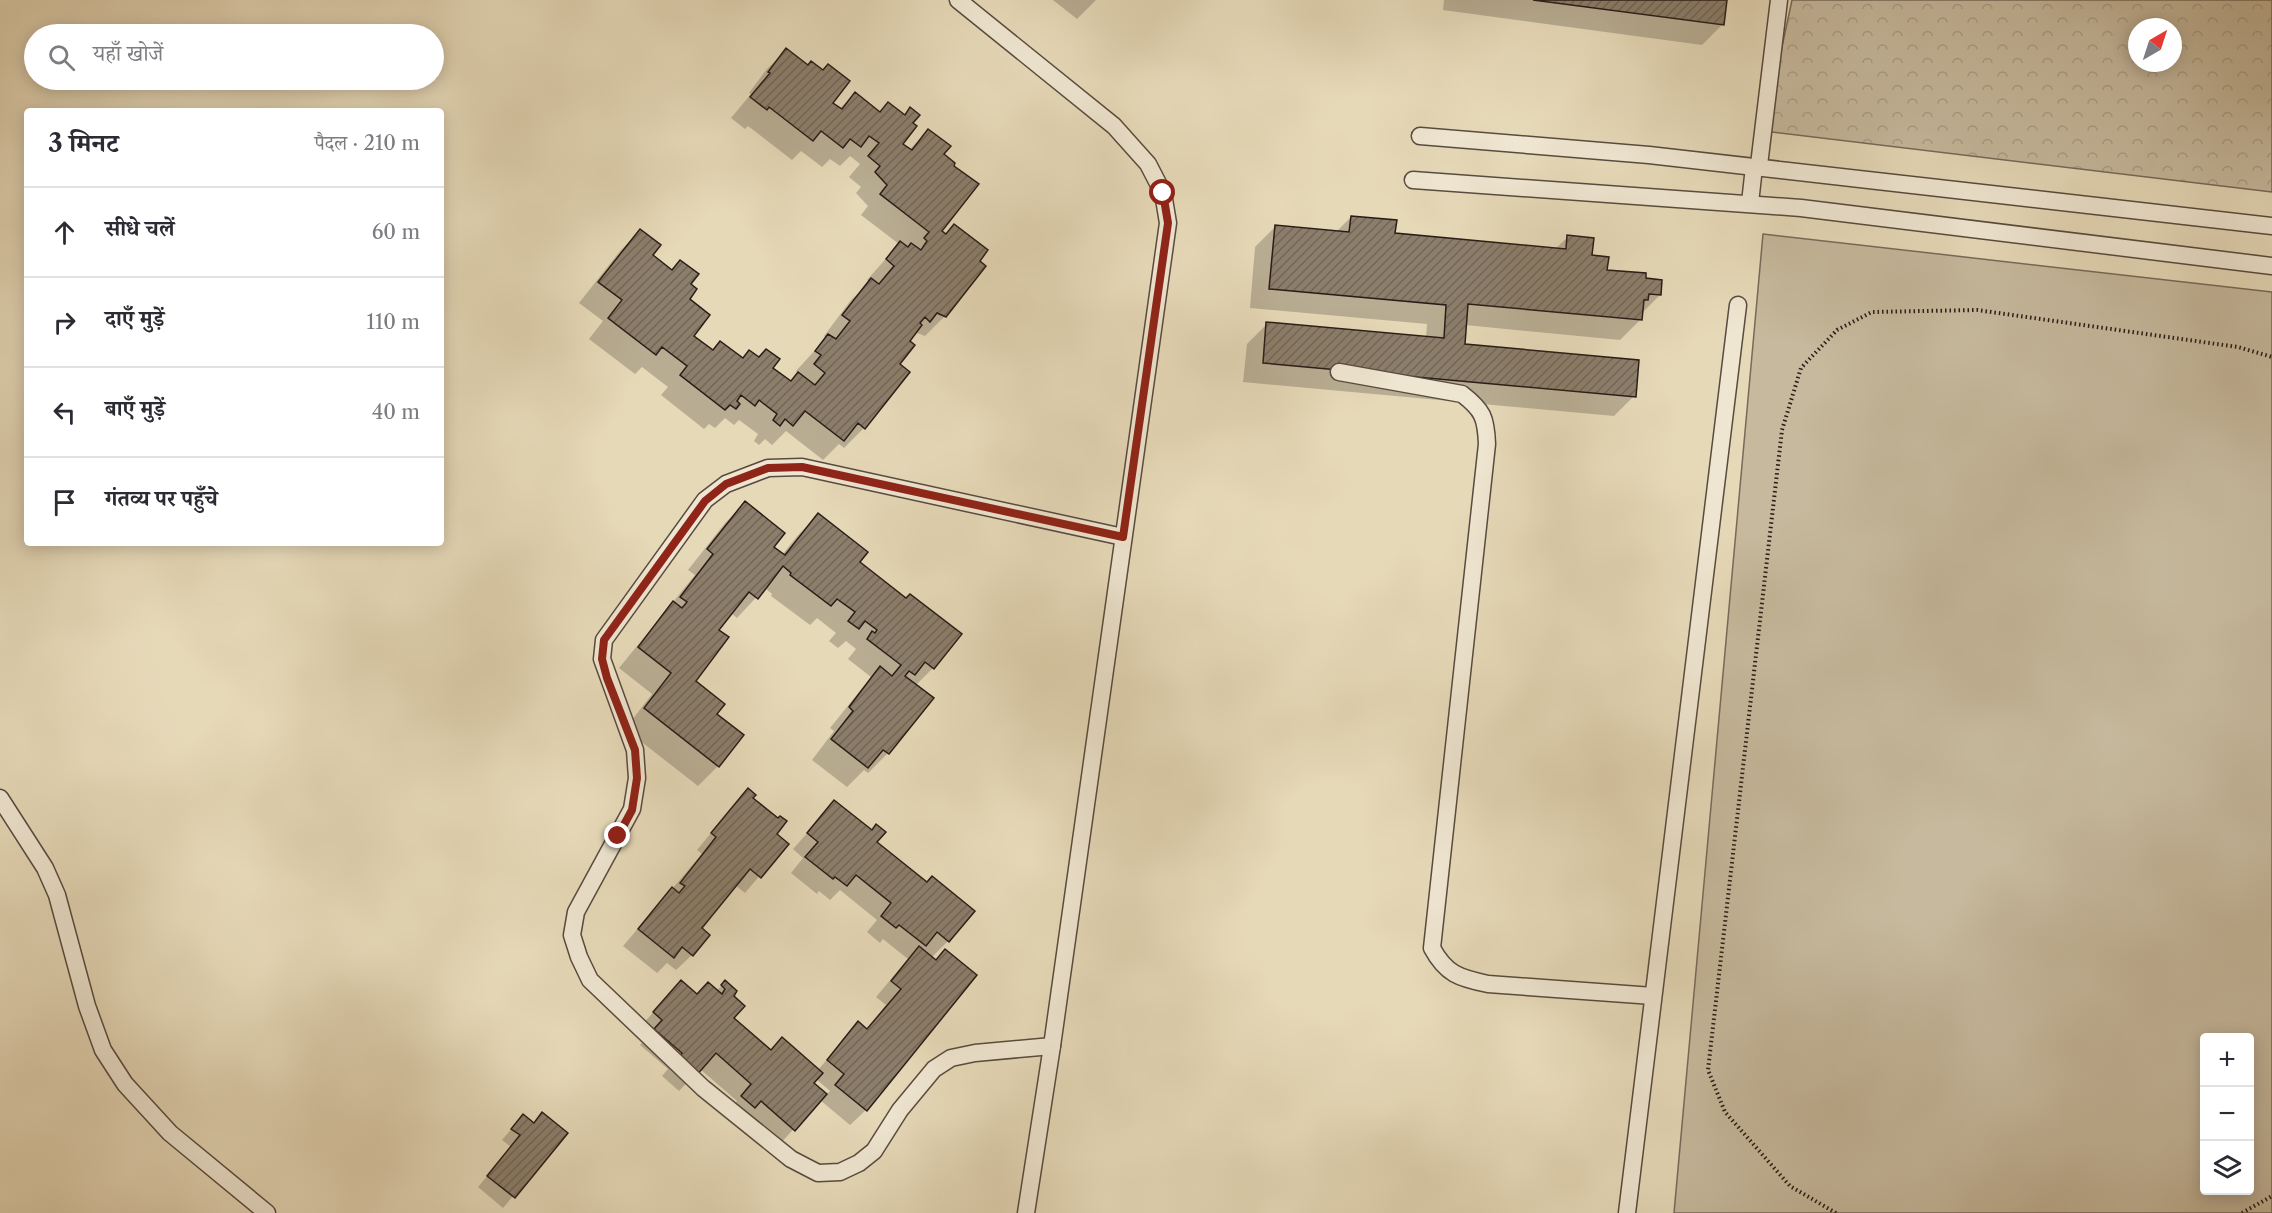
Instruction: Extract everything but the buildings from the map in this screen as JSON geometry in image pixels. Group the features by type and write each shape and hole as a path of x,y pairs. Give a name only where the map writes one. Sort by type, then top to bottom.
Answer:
{"lane":[{"path":"958,0 1114,126 1149,164 1163,193 1168,223 1053,1046 1026,1213"},
{"path":"1754,167 1759,165 1779,0"},
{"path":"1420,136 1648,155 2272,226"},
{"path":"1750,203 1754,167"},
{"path":"1413,180 1750,203 2272,266"},
{"path":"1627,1213 1738,305"},
{"path":"1339,372 1462,394 1477,405 1486,422 1487,444 1434,919 1432,948 1440,964 1463,979 1488,984 1653,996"},
{"path":"1053,1046 975,1053 951,1058 934,1070 900,1110 874,1151 859,1163 840,1172 818,1173 791,1158 702,1088 590,980 572,935 576,912 632,810 637,778 635,750 602,659 604,640 705,501 726,484 768,468 802,467 1123,537"},
{"path":"0,798 45,868 57,895 87,1006 103,1050 125,1084 170,1133 267,1213"}],"path":[{"path":"1836,1213 1790,1186 1725,1112 1708,1070 1782,430 1801,368 1837,330 1872,312 1977,310 2238,347 2272,357"},
{"path":"2242,1213 2272,1196"}],"green space":[{"path":"1792,0 2272,0 2272,192 1764,131"},
{"path":"1763,234 2272,292 2272,1213 1674,1213"}],"route":[{"path":"618,836 632,810 637,778 635,750 607,678 602,659 604,640 705,501 726,484 768,468 802,467 1123,537 1168,223 1163,193"}]}
